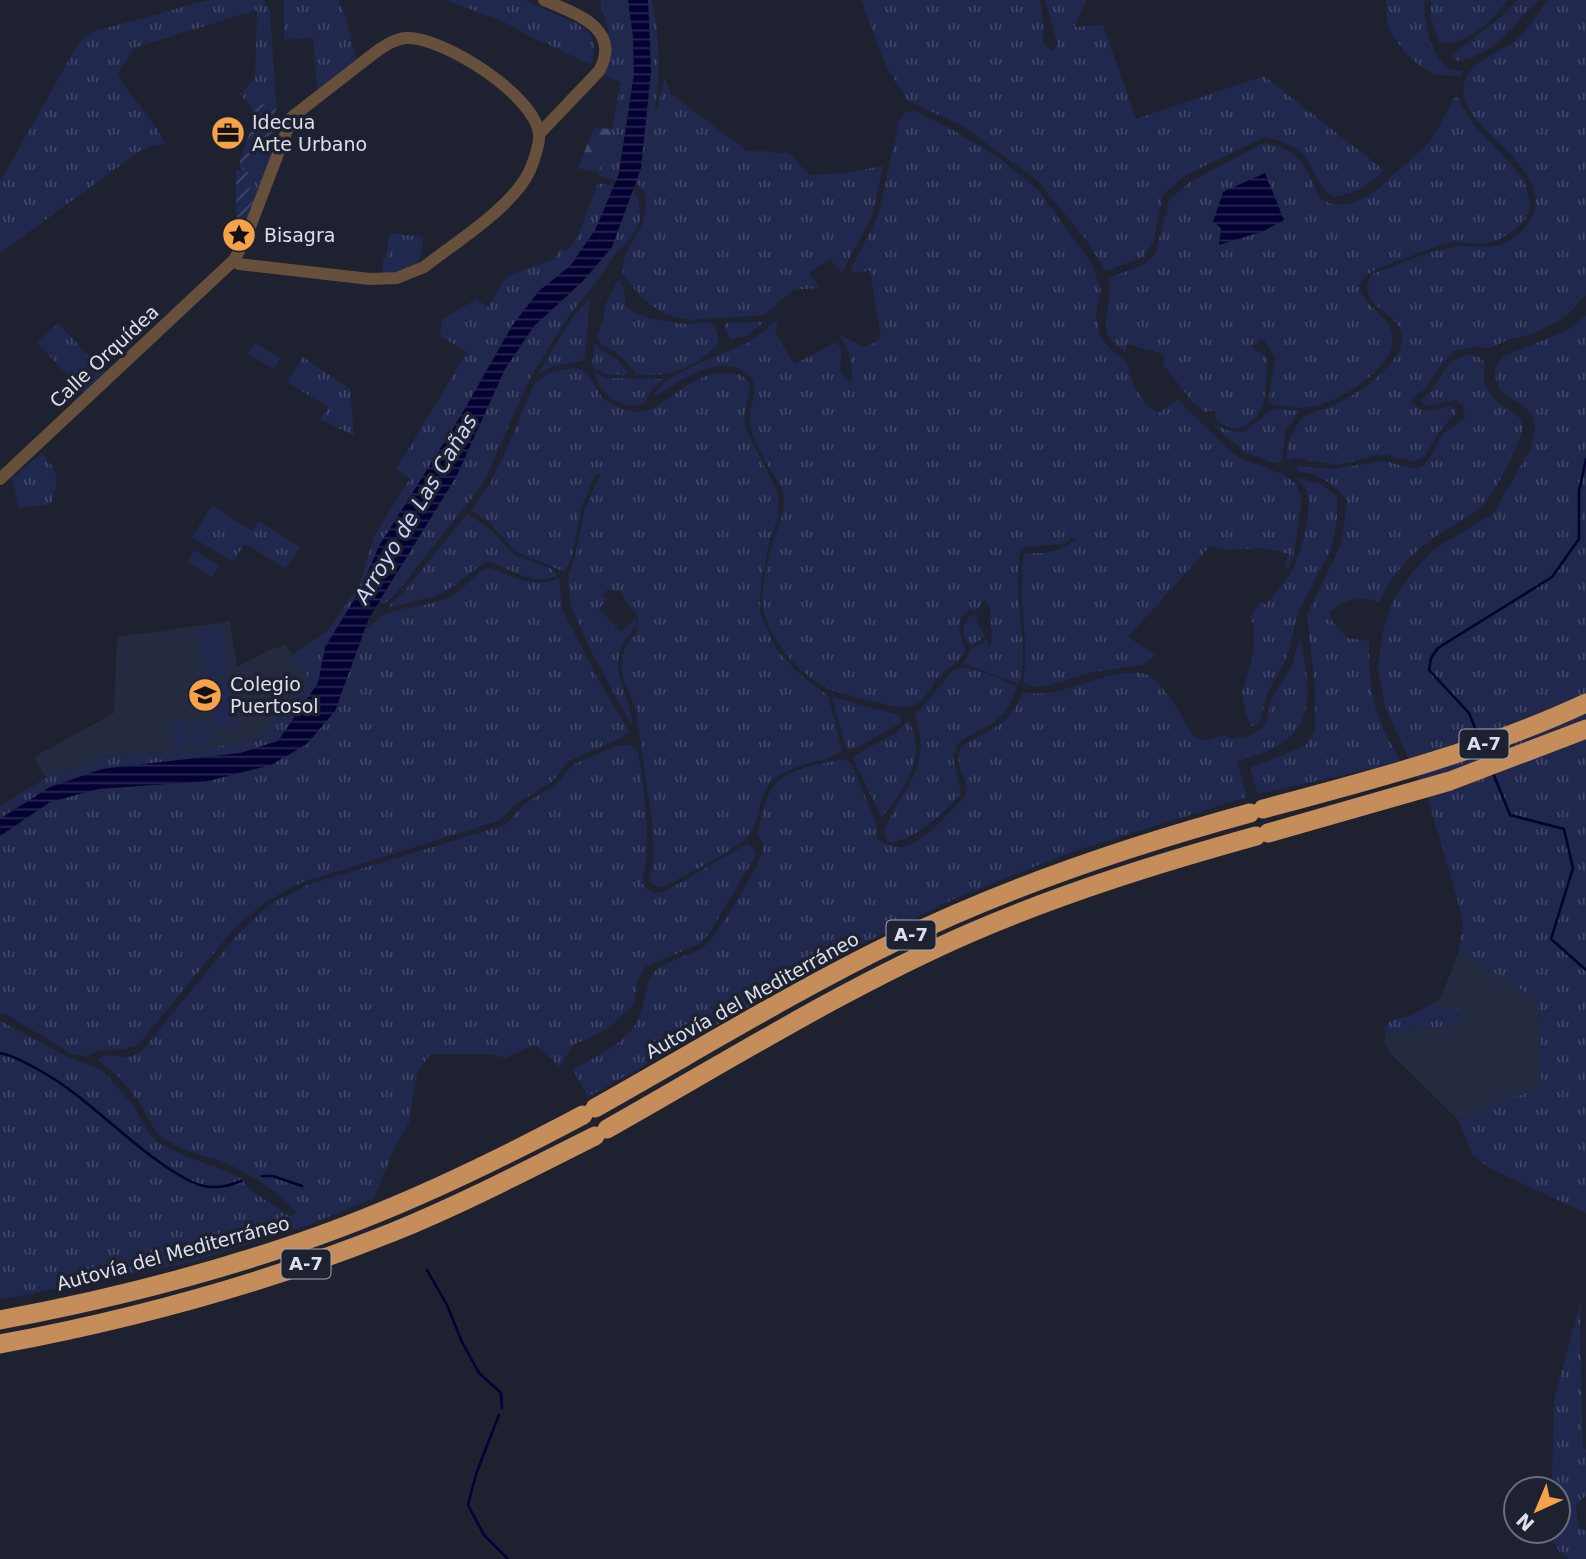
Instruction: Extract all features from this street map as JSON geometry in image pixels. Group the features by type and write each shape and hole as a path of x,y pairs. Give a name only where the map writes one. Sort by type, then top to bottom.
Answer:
{"highway":[{"name":"Autovía del Mediterráneo","path":"0,1320 134,1292 285,1248 362,1219 458,1178 589,1112 813,985 896,941 952,916 1080,864 1256,811 1380,778 1484,744 1586,703"},
{"name":"A-7","path":"0,1344 71,1331 169,1307 321,1260 481,1193 601,1132 821,1008 971,933 1103,882 1387,800 1496,765 1586,729"},
{"path":"0,1356 48,1346 71,1331"}],"street":[{"path":"234,260 239,264 348,277 397,278 424,267 517,192 530,170 539,134 599,71 604,62 605,48 601,34 594,25 584,17 544,0"},
{"name":"Calle Orquídea","path":"0,479 234,260 245,240 292,117 390,42 404,38 427,41 496,78 522,100 539,134"}],"shaded area":[{"name":"Colegio Puertosol","path":"230,621 237,667 285,645 310,678 258,739 198,750 112,755 46,778 34,757 114,713 117,637"},
{"path":"1459,951 1538,999 1541,1088 1458,1120 1391,1054 1384,1043 1385,1033 1462,1024 1441,1010 1435,1002 1441,997"}],"green space":[{"path":"208,0 263,0 270,10 276,101 275,146 241,233 237,232 236,170 241,170 240,161 252,126 252,107 240,94 255,78 257,10 134,48 117,75 165,144 140,151 0,253 0,182 79,42 92,32"},
{"path":"284,0 338,0 345,15 356,59 317,89 313,38 284,39"},
{"path":"446,0 523,0 572,21 591,36 594,53 591,65 504,22"},
{"path":"600,0 628,0 633,37 634,74 617,181 597,173 612,129 621,82 601,74 607,65 611,47"},
{"path":"648,0 652,0 658,41 655,109 657,110 665,77 671,94 747,151 789,153 809,175 844,173 883,166 872,216 842,273 830,259 809,273 819,288 793,290 764,315 689,320 664,314 640,296 622,274 625,255 643,223 646,208 645,193 636,182 641,168 651,71"},
{"path":"861,0 1040,0 1043,42 1052,51 1058,45 1045,0 1087,0 1074,27 1103,25 1136,119 1264,76 1384,170 1361,188 1333,197 1322,187 1302,154 1285,143 1265,137 1184,176 1163,195 1153,243 1143,257 1106,271 1087,241 1037,180 963,126 908,101 885,64"},
{"path":"1386,0 1425,0 1426,26 1432,46 1447,67 1464,71 1461,76 1432,73 1410,57 1389,27"},
{"path":"1431,0 1508,0 1478,31 1449,43 1439,41 1430,16"},
{"path":"1517,0 1539,0 1503,37 1483,52 1457,61 1451,56 1502,16"},
{"path":"1549,0 1586,0 1586,295 1564,318 1532,334 1507,340 1490,348 1456,350 1444,362 1425,389 1412,398 1412,403 1423,411 1451,406 1457,412 1441,429 1425,456 1414,462 1376,455 1338,465 1294,458 1287,461 1291,437 1304,417 1335,405 1367,385 1394,359 1402,343 1401,332 1395,322 1370,298 1367,287 1372,274 1443,249 1460,246 1486,247 1505,243 1524,229 1531,219 1535,208 1534,190 1526,173 1472,114 1465,100 1464,84 1467,75 1480,62 1520,37"},
{"path":"1456,95 1474,125 1525,182 1530,204 1527,217 1517,228 1487,244 1443,244 1365,276 1359,285 1361,293 1389,326 1392,346 1377,370 1351,390 1311,407 1268,403 1275,357 1264,340 1260,340 1250,346 1268,358 1264,400 1256,417 1237,429 1224,425 1215,418 1213,410 1205,412 1193,403 1163,364 1163,354 1127,344 1125,352 1108,335 1106,324 1109,278 1145,264 1155,254 1170,199 1190,182 1264,143 1286,150 1301,162 1320,199 1335,205 1352,203 1371,195 1431,141","holes":["1221,228 1264,231 1219,244"]},
{"path":"276,101 275,134 260,156 257,156 267,115 264,106 265,115 254,161 241,170 240,161 252,126 252,107"},
{"path":"913,110 998,157 1038,190 1092,264 1101,290 1096,315 1100,337 1113,352 1127,362 1134,387 1146,404 1158,413 1178,400 1230,451 1245,460 1285,475 1296,484 1302,499 1293,558 1288,569 1285,567 1289,554 1262,548 1229,550 1210,546 1128,637 1155,655 1145,664 1089,673 1050,685 1036,687 1023,683 1024,553 1055,551 1076,541 1076,537 1065,544 1027,547 1020,552 1018,591 1023,656 1019,684 963,663 972,649 987,639 988,647 992,644 990,608 985,599 976,611 969,609 961,619 960,628 965,651 963,655 915,705 889,705 821,685 800,669 781,647 764,612 765,576 782,516 784,498 750,425 754,389 750,376 733,367 710,368 686,377 655,396 669,379 696,364 749,342 780,317 775,333 794,364 837,342 842,352 841,372 849,382 853,379 849,352 838,334 864,347 881,336 870,271 853,272 851,268 880,208 899,121 905,113"},
{"path":"594,128 612,129 601,171 597,173 578,168"},
{"path":"248,172 250,194 254,199 241,233 237,232 236,175"},
{"path":"598,183 616,186 595,230 571,265 539,291 512,326 459,419 379,546 363,587 325,647 318,683 278,741 240,753 102,769 14,808 0,819 0,806 46,778 112,755 198,750 258,739 309,678 292,655 328,630 359,586 374,536 410,479 396,469 467,352 440,336 442,319 477,299 488,308 500,284 512,274 554,259 561,248 566,252 577,238"},
{"path":"633,189 639,201 640,220 631,238 615,254 570,314 528,382 483,484 393,597 384,604 379,601 456,477 505,369 534,326 582,282 612,247"},
{"path":"389,233 423,237 421,257 417,264 397,272 382,273 383,258 387,258"},
{"path":"618,280 623,287 626,307 631,311 672,322 712,324 718,343 702,359 682,369 659,375 637,375 616,353 601,345 597,337 604,320 604,308"},
{"path":"590,298 585,356 582,361 551,367 538,374 572,318"},
{"path":"1586,315 1586,1213 1489,1168 1473,1155 1458,1120 1541,1087 1538,1000 1459,951 1463,925 1457,898 1429,803 1385,707 1378,668 1383,630 1394,599 1409,576 1436,548 1493,514 1532,446 1535,426 1533,416 1524,406 1500,391 1496,381 1495,370 1502,357 1568,330"},
{"path":"764,322 746,336 731,339 724,328 726,323"},
{"path":"58,323 105,373 84,393 37,342"},
{"path":"255,343 281,358 274,369 248,354"},
{"path":"595,343 598,348 620,362 629,375 606,374 593,368"},
{"path":"1471,354 1485,363 1484,378 1487,389 1494,398 1517,415 1521,422 1520,437 1501,478 1482,507 1413,554 1390,582 1379,603 1366,599 1353,600 1330,611 1331,620 1347,638 1369,641 1374,703 1384,730 1400,760 1376,768 1258,794 1250,768 1305,746 1315,732 1315,687 1307,615 1342,542 1347,502 1328,482 1316,475 1299,471 1296,466 1334,469 1385,461 1415,469 1423,466 1444,433 1465,418 1463,405 1456,400 1425,406 1420,400 1434,387 1452,362"},
{"path":"303,357 350,389 354,436 321,419 328,407 287,382"},
{"path":"568,369 583,371 607,401 633,411 643,411 663,403 689,384 709,375 734,373 741,375 750,384 744,416 746,429 778,493 778,518 770,539 761,582 760,614 778,652 828,696 842,751 789,770 773,780 765,792 753,828 744,840 723,855 663,887 653,885 649,880 654,859 652,820 636,710 623,678 624,649 636,634 638,616 625,601 621,591 607,590 602,595 607,600 599,609 621,632 635,619 636,625 622,646 618,659 620,679 632,726 589,647 570,603 568,577 585,509 600,475 594,477 581,509 572,557 565,572 515,551 488,521 471,510 489,485 503,458 534,384 549,373"},
{"path":"594,373 607,378 663,379 644,403 634,406 612,398 601,387"},
{"path":"1273,409 1300,411 1285,432 1282,460 1278,464 1244,452 1212,423 1233,432 1240,432 1251,427"},
{"path":"41,453 52,466 56,476 51,504 19,508 12,479"},
{"path":"1296,477 1323,485 1337,497 1337,521 1331,549 1299,610 1286,659 1269,690 1259,724 1252,726 1246,714 1242,692 1254,653 1254,626 1250,617 1261,602 1266,605 1283,583 1299,553 1307,519 1308,498 1305,488"},
{"path":"212,505 252,531 259,521 300,547 286,569 245,543 233,562 192,537"},
{"path":"467,514 489,528 515,555 552,569 557,576 538,579 486,561 454,586 436,596 391,607 390,605 403,593"},
{"path":"194,550 219,566 212,578 187,562"},
{"path":"491,568 533,582 559,578 562,609 600,683 629,731 623,737 568,761 552,782 517,803 498,821 303,882 260,906 233,930 137,1046 99,1050 87,1056 72,1054 6,1014 0,1013 0,836 50,802 98,789 208,781 271,765 352,662 365,629 391,612 447,598 461,590 481,572"},
{"path":"971,615 976,615 978,625 985,636 972,646 964,635"},
{"path":"221,625 229,675 205,678 197,629"},
{"path":"1300,636 1307,686 1304,716 1297,729 1286,740 1265,752 1237,761 1247,797 1069,853 956,898 852,949 588,1097 573,1070 613,1047 629,1032 641,1013 647,986 654,972 700,949 712,939 761,856 763,845 757,835 764,807 770,792 784,777 802,768 824,763 844,759 851,763 877,825 877,839 893,846 904,847 919,840 965,796 966,784 958,761 961,749 1006,719 1016,708 1022,692 1049,693 1115,675 1140,673 1149,676 1163,689 1194,737 1206,741 1223,735 1233,739 1251,735 1265,726 1272,699 1293,664"},
{"path":"964,667 997,677 1017,687 1011,701 993,723 957,744 953,757 961,793 955,800 916,833 896,841 887,841 884,833 918,765 920,735 915,716 954,669"},
{"path":"231,678 238,727 213,730 206,681"},
{"path":"832,697 899,715 901,723 858,747 847,750"},
{"path":"207,719 211,743 195,746 191,721"},
{"path":"908,720 914,734 915,760 905,784 882,818 852,757 896,733"},
{"path":"186,721 190,746 175,748 170,724"},
{"path":"630,745 638,752 645,801 647,849 642,883 646,888 654,892 664,892 747,844 754,849 756,855 709,934 699,944 645,967 637,981 634,1004 608,1029 573,1045 558,1069 553,1060 535,1045 505,1058 492,1054 431,1054 419,1069 410,1121 397,1142 374,1198 306,1226 192,1262 0,1300 0,1021 70,1058 102,1070 134,1106 146,1129 157,1142 238,1176 252,1191 289,1216 297,1213 281,1197 250,1175 229,1164 183,1149 163,1138 128,1087 98,1061 104,1055 128,1057 139,1054 237,935 270,904 307,885 505,825 523,805 558,783 572,765 616,746"},
{"path":"1435,1002 1441,1010 1460,1009 1462,1024 1385,1033 1384,1028 1390,1021 1412,1015"},
{"path":"1581,1299 1586,1495 1576,1506 1578,1527 1586,1531 1586,1559 1569,1559 1555,1545 1572,1545 1572,1475 1552,1475 1554,1400"}],"water":[{"name":"Arroyo de Las Cañas","path":"628,0 648,0 651,71 641,168 612,247 582,282 534,326 505,369 456,477 369,618 335,711 307,744 271,765 208,781 98,789 50,802 0,836 0,819 50,787 102,769 240,753 278,741 318,683 325,647 362,587 379,546 459,419 512,326 539,291 571,265 595,230 619,174 634,74"},
{"path":"1265,173 1284,220 1264,231 1219,245 1221,228 1213,222 1223,192"}],"waterway":[{"path":"1479,738 1469,713 1429,670 1431,658 1438,648 1552,577 1579,539 1579,491 1586,459"},
{"path":"1493,773 1510,815 1564,829 1573,868 1551,939 1586,970"},
{"path":"0,1053 20,1060 57,1081 137,1146 187,1179 214,1187 241,1181"},
{"path":"262,1176 273,1176 302,1186"},
{"path":"427,1270 479,1373 501,1393 502,1408"},
{"path":"499,1415 476,1474 468,1505 484,1535 508,1559"}],"place":[{"name":"Idecua Arte Urbano","path":"228,133"},
{"name":"Bisagra","path":"239,235"},
{"name":"Colegio Puertosol","path":"205,695"}]}
